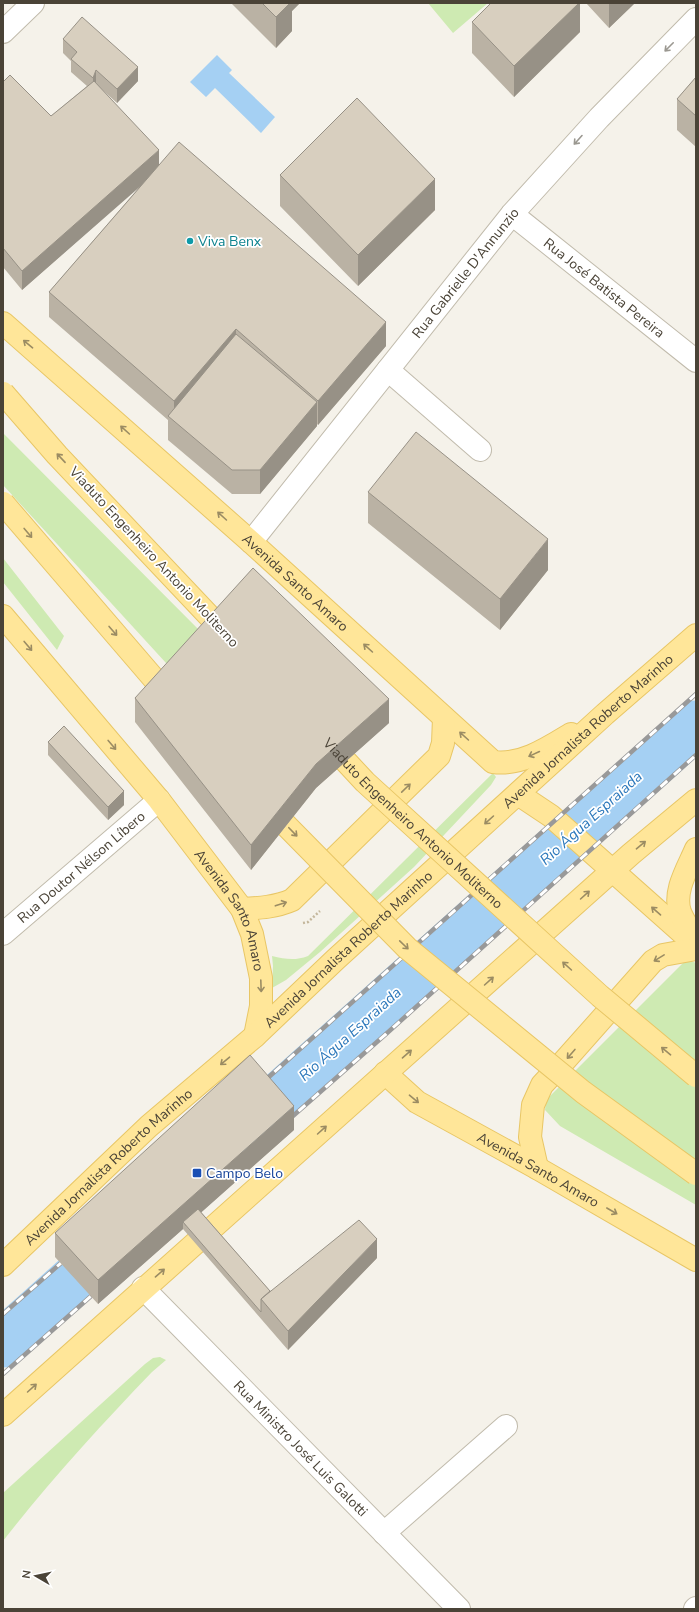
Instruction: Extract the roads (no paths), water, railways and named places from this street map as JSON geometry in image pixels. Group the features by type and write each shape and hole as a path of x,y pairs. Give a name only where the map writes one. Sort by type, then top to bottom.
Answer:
{"main road":[{"name":"Avenida Santo Amaro","path":"3,323 251,542 494,762 506,763 519,760 555,744 604,714"},
{"name":"Viaduto Engenheiro Antonio Moliterno","path":"3,393 57,454 241,650"},
{"path":"3,503 187,717"},
{"name":"Avenida Santo Amaro","path":"3,616 159,800 242,909 252,934 261,978 260,1006 255,1036"},
{"name":"Avenida Jornalista Roberto Marinho","path":"3,1265 149,1126 255,1036 336,959 604,714 696,636"},
{"path":"242,909 279,905 292,900 439,756 443,742 444,718"},
{"name":"Viaduto Engenheiro Antonio Moliterno","path":"311,724 365,782 600,996 696,1076"},
{"path":"249,787 406,948 583,1092 696,1174"},
{"path":"518,794 550,816 696,945"},
{"path":"3,1415 143,1288 612,871 696,800"},
{"path":"696,849 681,883 678,895 680,912 696,941"},
{"path":"537,1168 530,1137 532,1105 542,1085 566,1060 653,961 663,955 696,949"},
{"name":"Avenida Santo Amaro","path":"385,1073 417,1102 537,1168 696,1260"}],"street":[{"path":"3,32 33,3"},
{"name":"Rua Gabrielle D'Annunzio","path":"251,542 512,214 599,118 696,19"},
{"name":"Rua José Batista Pereira","path":"512,214 696,361"},
{"path":"388,370 480,450"},
{"name":"Rua Doutor Nélson Líbero","path":"3,934 159,800"},
{"name":"Rua Ministro José Luis Galotti","path":"143,1288 459,1609"},
{"path":"384,1533 506,1426"}],"water":[{"path":"217,55 232,70 229,73 275,117 261,133 215,88 206,97 190,82"}],"waterway":[{"name":"Rio Água Espraiada","path":"233,1138 696,725"},
{"name":"Rio Água Espraiada","path":"3,1343 125,1234"}],"railway":[{"path":"261,1084 696,694"},
{"path":"285,1123 696,755"},
{"path":"3,1314 69,1256"},
{"path":"3,1374 99,1289"}],"place":[{"name":"Viva Benx","path":"190,241"},
{"name":"Campo Belo","path":"197,1173"}]}
